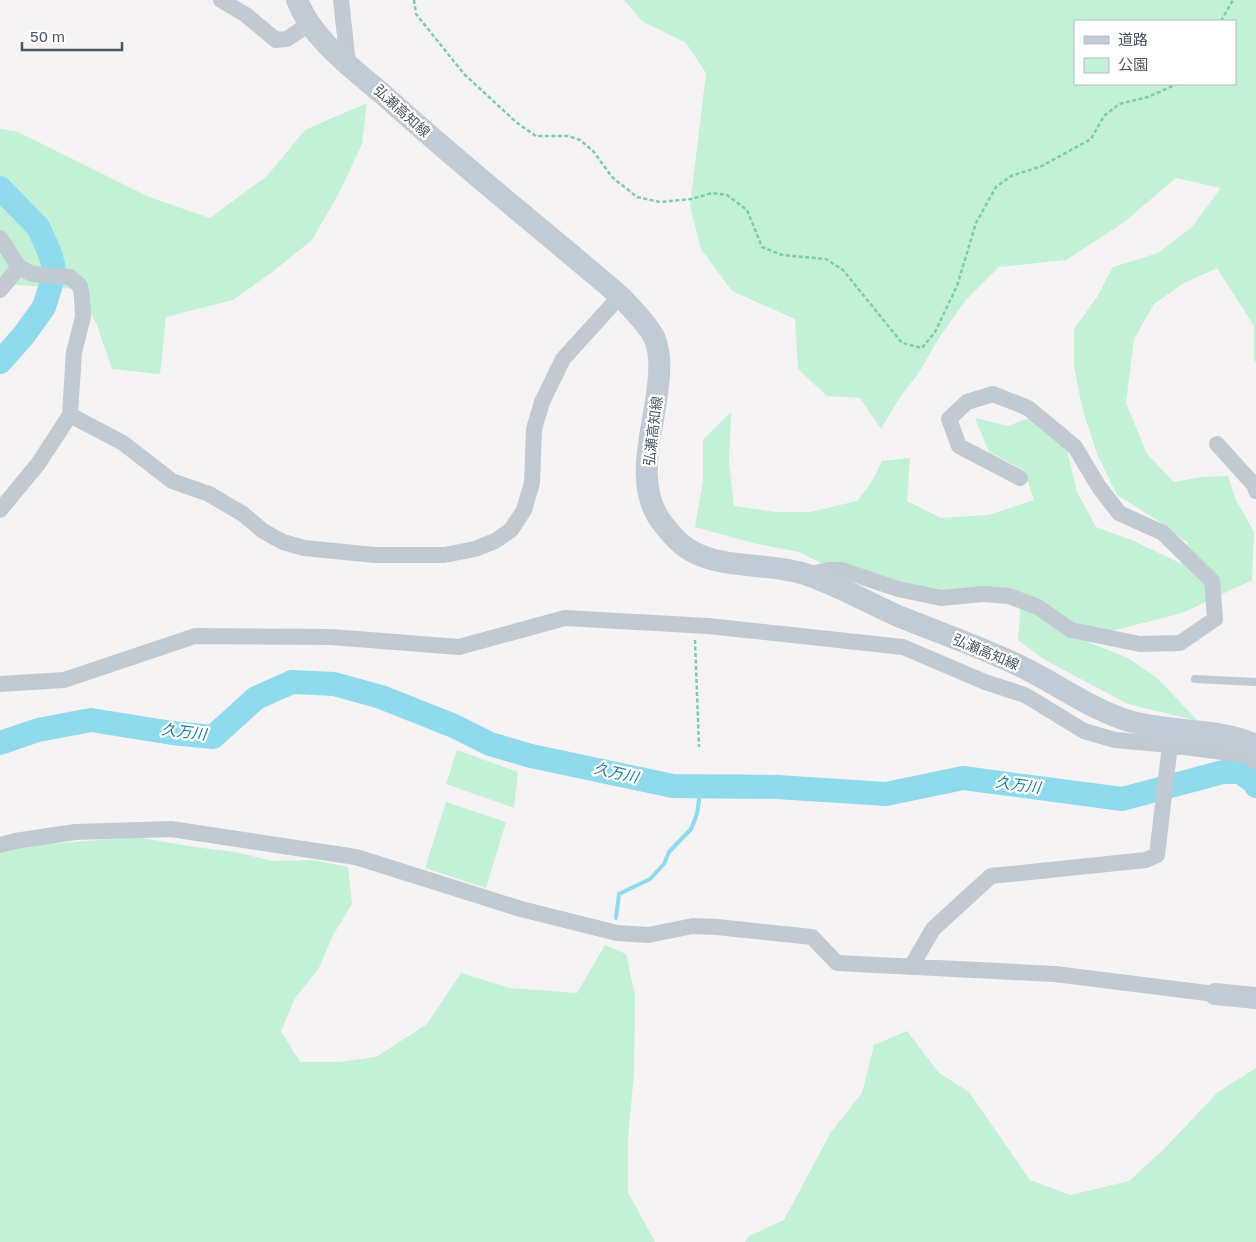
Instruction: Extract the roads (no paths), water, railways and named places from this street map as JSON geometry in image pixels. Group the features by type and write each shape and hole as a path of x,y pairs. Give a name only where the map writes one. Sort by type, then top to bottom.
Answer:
{"main road":[{"name":"弘瀬高知線","path":"297,0 309,24 348,64 425,132 620,296 643,321 654,338 659,356 660,373 648,455 647,482 650,501 658,518 672,535 687,548 707,558 786,569 806,575 899,616 980,647 1030,671 1104,712 1131,722 1211,733 1256,745"},
{"path":"1216,994 1256,998"}],"street":[{"path":"221,0 246,16 276,40 287,38 309,24"},
{"path":"341,0 348,64"},
{"path":"0,238 26,270 70,277 80,286 83,317 74,352 70,415 38,464 0,510"},
{"path":"0,290 26,270"},
{"path":"70,415 123,443 172,481 209,494 243,514 263,530 283,542 304,548 375,555 444,555 475,549 495,541 511,530 524,510 532,484 534,429 542,402 563,359 620,296"},
{"path":"806,575 829,570 842,570 898,589 941,598 983,594 1009,596 1038,607 1071,630 1140,644 1180,643 1216,619 1212,581 1163,533 1119,514 1099,487 1075,447 1028,408 993,394 967,402 949,419 959,446 1020,478"},
{"path":"1217,444 1255,486 1256,491"},
{"path":"0,684 64,680 195,636 331,637 459,647 565,618 695,626 904,647 985,682 1025,695 1084,731 1115,740 1245,755 1256,762"},
{"path":"912,967 933,929 991,876 1146,860 1156,855 1170,745"},
{"path":"0,845 75,832 171,829 356,857 521,909 618,933 648,935 692,926 717,927 812,937 837,963 1055,974 1216,994"}],"lane":[{"path":"1195,679 1256,682"}],"waterway":[{"name":"久万川","path":"0,188 38,227 49,251 54,275 44,307 24,335 0,362"},
{"name":"久万川","path":"0,743 38,730 91,720 172,733 213,737 256,698 292,682 334,684 381,697 454,726 490,744 531,756 673,786 777,787 886,794 963,778 1122,799 1223,772 1240,772 1254,782 1256,786"},
{"path":"616,918 619,894 650,879 664,864 669,852 691,829 697,814 701,787"}]}
